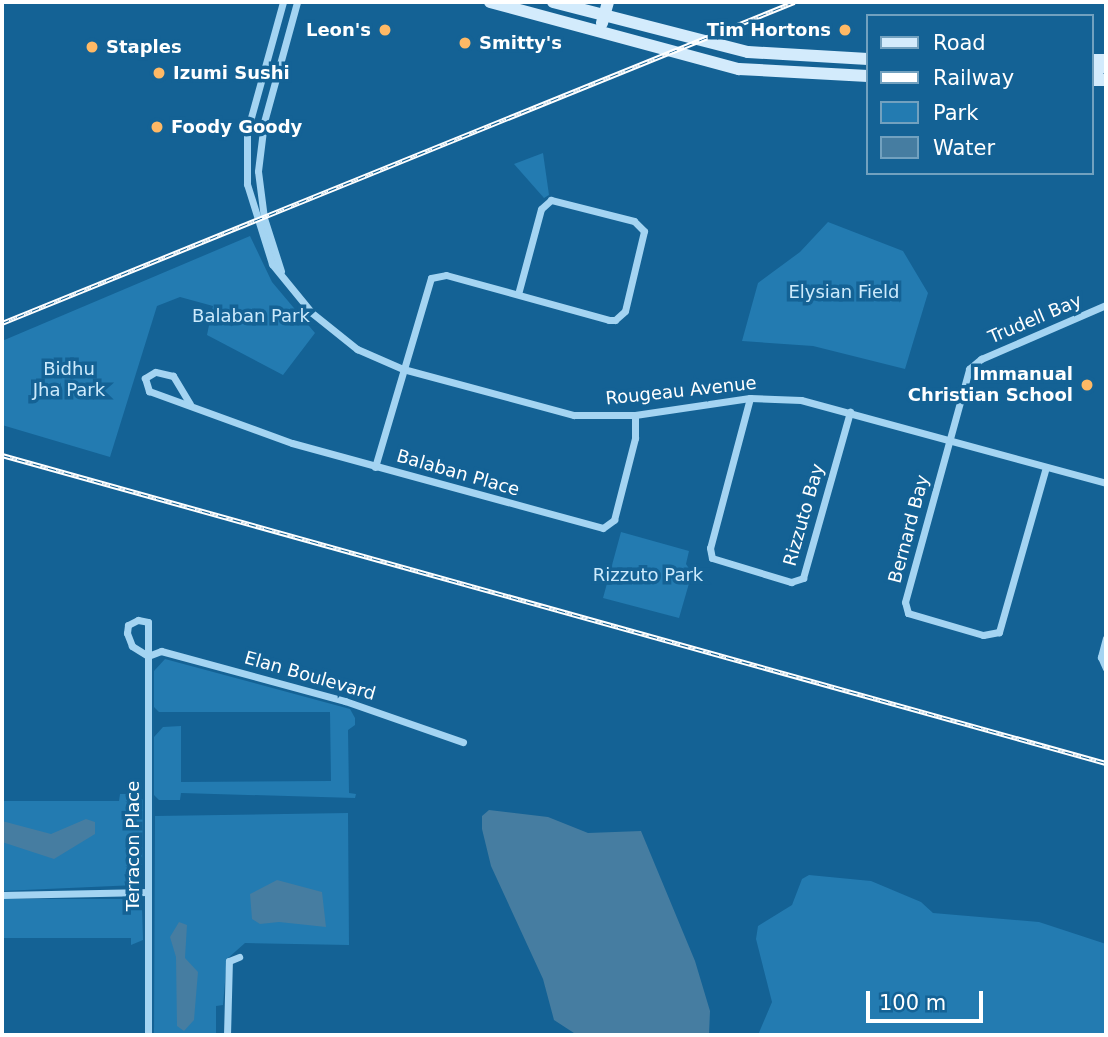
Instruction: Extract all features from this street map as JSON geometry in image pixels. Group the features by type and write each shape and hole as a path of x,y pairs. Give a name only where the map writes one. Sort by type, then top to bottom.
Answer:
{"main road":[{"path":"490,2 598,34 738,69 866,76"},
{"path":"554,2 590,7 604,16 748,52 866,59"},
{"path":"598,34 608,2"},
{"path":"584,30 590,7"},
{"path":"1094,76 1106,61"}],"street":[{"name":"Rougeau Avenue","path":"283,2 245,154 247,184 262,245 286,282 312,313 344,341 402,369 553,411 635,415 750,398 801,400 1106,483"},
{"name":"Rougeau Avenue","path":"286,282 270,242 258,171 264,122 297,2"},
{"path":"375,467 431,278 446,275 615,320 625,311 644,231 634,221 558,200 541,209 518,294"},
{"name":"Trudell Bay","path":"950,440 974,363 1106,305"},
{"name":"Balaban Place","path":"190,404 173,376 155,372 145,379 149,391 292,443 603,528 614,520 633,449 635,415"},
{"name":"Rizzuto Bay","path":"750,398 710,548 712,558 791,582 803,578 850,412"},
{"name":"Bernard Bay","path":"950,440 905,602 913,616 983,635 999,632 1046,467"},
{"name":"Terracon Place","path":"148,656 132,646 127,633 128,625 138,620 148,622 148,656 148,1035"},
{"path":"1106,638 1101,657 1106,668"},
{"name":"Elan Boulevard","path":"148,656 161,651 328,696 463,742"},
{"path":"2,895 148,892"},
{"path":"227,1035 229,961 239,957"}],"green space":[{"path":"543,153 549,195 544,198 514,164"},
{"name":"Elysian Field","path":"828,222 903,251 928,293 905,369 813,346 742,341 758,283 800,252"},
{"name":"Bidhu Jha Park","path":"250,236 272,282 315,333 283,375 207,335 213,306 180,297 157,306 110,457 2,425 2,341"},
{"name":"Rizzuto Park","path":"621,532 689,551 686,564 692,573 679,618 603,598"},
{"path":"165,659 350,709 355,725 348,730 349,793 356,794 355,798 181,793 180,800 159,800 154,795 154,737 163,727 181,726 181,782 331,781 330,712 159,712 154,707 154,671"},
{"path":"120,794 136,794 143,800 142,874 136,885 2,891 2,801 119,801"},
{"path":"348,813 349,945 245,943 227,959 223,1005 216,1006 216,1035 154,1035 155,816"},
{"path":"809,875 871,881 921,902 933,913 1039,922 1106,944 1106,1035 758,1035 772,1002 756,939 758,926 792,905 802,879"},
{"path":"2,899 133,899 142,908 143,940 131,945 131,938 2,938"}],"water":[{"path":"489,810 548,817 588,833 641,831 695,961 710,1011 709,1035 577,1035 554,1020 543,979 491,866 482,829 482,816"},
{"path":"86,819 95,822 95,834 54,859 2,842 2,821 51,834"},
{"path":"277,880 322,892 326,927 279,922 260,924 252,919 250,894"},
{"path":"179,922 187,925 185,958 198,972 194,1020 184,1031 177,1026 176,957 170,937"}],"railway":[{"path":"2,323 794,2"},
{"path":"2,455 1106,763"}],"place":[{"name":"Leon's","path":"385,30"},
{"name":"Tim Hortons","path":"845,30"},
{"name":"Smitty's","path":"465,43"},
{"name":"Staples","path":"92,47"},
{"name":"Izumi Sushi","path":"159,73"},
{"name":"Foody Goody","path":"157,127"},
{"name":"Immanual Christian School","path":"1087,385"}],"park label":[{"name":"Balaban Park","path":"251,316"}]}
